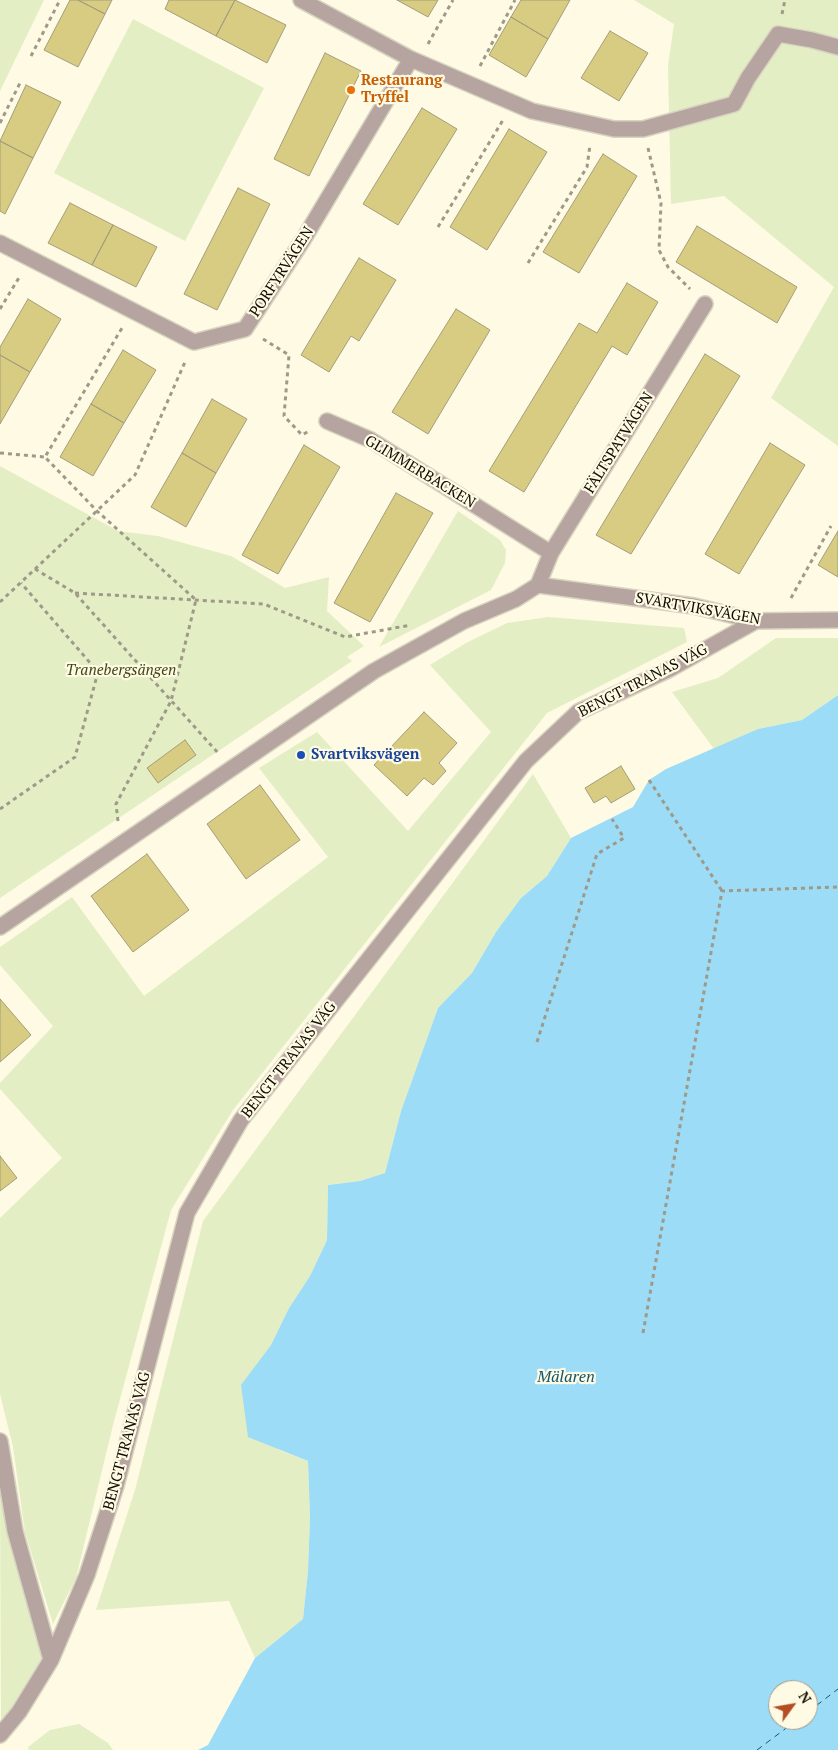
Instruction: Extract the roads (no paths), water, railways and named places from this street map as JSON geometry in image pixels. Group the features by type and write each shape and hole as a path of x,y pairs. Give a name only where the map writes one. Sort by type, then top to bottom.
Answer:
{"street":[{"path":"301,0 415,60 532,111 614,129 643,129 734,104 748,78 778,34 838,47"},
{"name":"PORFYRVÄGEN","path":"0,242 194,342 245,328 304,240 415,60"},
{"name":"FÄLTSPATVÄGEN","path":"538,585 551,553 705,304"},
{"name":"GLIMMERBACKEN","path":"327,421 371,440 551,553"},
{"path":"0,927 374,671 464,621 516,599 538,585"},
{"name":"SVARTVIKSVÄGEN","path":"538,585 694,606 756,621 838,620"},
{"name":"BENGT TRANAS VÄG","path":"0,1734 19,1712 51,1660 87,1575 116,1486 187,1213 241,1120 526,761 578,712 670,669 756,621"},
{"path":"0,1441 15,1531 51,1660"}],"water":[{"name":"Mälaren","path":"838,695 838,1750 198,1750 208,1745 255,1658 303,1619 308,1571 310,1518 308,1461 248,1437 241,1385 271,1345 289,1308 310,1276 327,1240 328,1185 360,1181 385,1173 401,1111 438,1008 472,973 496,932 521,898 547,876 571,838 633,807 649,780 666,769 758,729 802,720"}],"place":[{"name":"Restaurang Tryffel","path":"351,90"},
{"name":"Svartviksvägen","path":"301,755"}],"park label":[{"name":"Tranebergsängen","path":"121,671"}]}
